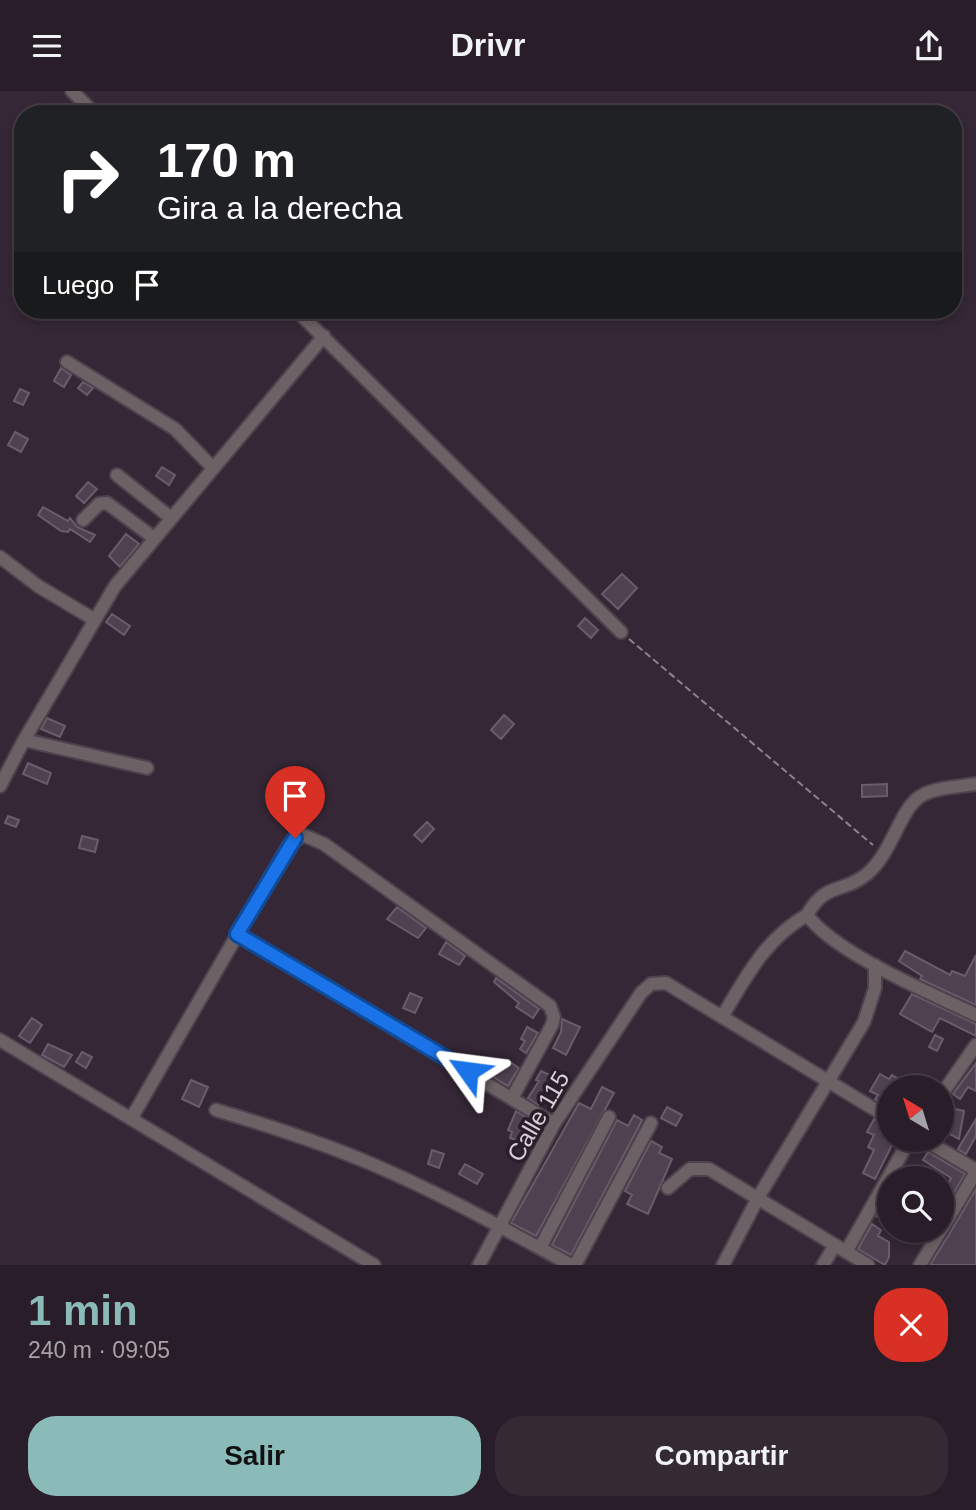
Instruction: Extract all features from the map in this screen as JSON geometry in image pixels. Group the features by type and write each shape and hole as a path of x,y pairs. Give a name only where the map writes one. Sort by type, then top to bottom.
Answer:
{"street":[{"path":"72,91 86,105"},
{"path":"306,319 621,632"},
{"path":"0,786 24,740 115,586 324,336"},
{"path":"67,362 175,429 212,467"},
{"path":"117,475 171,518"},
{"path":"83,520 99,504 107,503 154,538"},
{"path":"0,557 38,586 95,620"},
{"path":"24,740 147,768"},
{"path":"877,1111 722,1017 757,957 788,926 807,915 814,903 828,890 867,874 885,855 915,800 926,793 976,784"},
{"path":"131,1119 295,838 303,835 324,844 550,1006 554,1017 552,1025 512,1098"},
{"path":"807,915 820,930 875,965 976,1015"},
{"path":"237,934 554,1124"},
{"path":"723,1265 759,1196 871,1006 875,965"},
{"name":"Calle 115","path":"478,1265 554,1124 641,993 652,984 666,983 722,1017"},
{"path":"0,1040 374,1265"},
{"path":"954,1077 976,1045"},
{"path":"216,1110 285,1131 371,1164 500,1226 573,1265 650,1123"},
{"path":"540,1248 610,1117"},
{"path":"822,1265 841,1248 902,1152"},
{"path":"945,1152 976,1171 954,1208"},
{"path":"668,1188 690,1170 703,1167 759,1196 868,1265"},
{"path":"920,1265 933,1243"}],"path":[{"path":"621,632 885,855"}],"building":[{"path":"61,368 71,375 64,387 54,381"},
{"path":"83,382 93,388 87,395 78,388"},
{"path":"20,389 29,393 23,405 14,401"},
{"path":"15,432 28,439 21,452 8,445"},
{"path":"162,467 175,475 169,485 156,476"},
{"path":"88,482 97,489 84,503 76,496"},
{"path":"43,507 68,521 70,518 77,527 95,535 90,542 70,529 68,532 61,531 38,515"},
{"path":"126,534 139,544 120,567 109,556"},
{"path":"622,574 637,588 618,609 602,594"},
{"path":"112,614 130,626 124,635 106,622"},
{"path":"585,618 598,630 591,638 578,626"},
{"path":"504,715 514,724 501,739 491,730"},
{"path":"47,718 65,726 60,737 41,729"},
{"path":"28,763 51,773 47,784 23,774"},
{"path":"887,784 887,796 862,797 862,785"},
{"path":"8,816 19,820 16,827 5,823"},
{"path":"427,822 434,829 422,842 414,835"},
{"path":"82,836 98,840 95,852 79,848"},
{"path":"397,907 426,928 418,938 387,919"},
{"path":"446,942 465,956 459,965 439,954"},
{"path":"905,951 950,975 952,971 965,976 976,955 976,1005 920,979 922,976 899,961"},
{"path":"496,978 539,1009 533,1018 516,1007 519,1003 494,982"},
{"path":"410,993 422,998 415,1013 403,1008"},
{"path":"912,994 976,1024 976,1036 940,1018 932,1032 900,1014"},
{"path":"32,1018 42,1025 30,1043 19,1036"},
{"path":"562,1019 580,1027 566,1055 553,1048 561,1032"},
{"path":"527,1027 538,1033 526,1053 520,1049 525,1041 521,1039"},
{"path":"935,1035 943,1039 937,1051 929,1047"},
{"path":"48,1044 72,1055 64,1067 42,1055"},
{"path":"82,1052 92,1057 86,1068 76,1062"},
{"path":"507,1060 519,1068 508,1086 492,1076"},
{"path":"976,1063 976,1091 968,1087 960,1099 954,1093"},
{"path":"541,1071 554,1077 538,1105 528,1098 539,1081 536,1080"},
{"path":"877,1079 877,1094 870,1091"},
{"path":"191,1080 208,1087 199,1107 182,1099"},
{"path":"602,1087 614,1093 536,1236 511,1223 579,1103 591,1109"},
{"path":"667,1107 682,1115 676,1126 661,1118"},
{"path":"954,1109 964,1111 959,1139 954,1136"},
{"path":"516,1111 532,1121 523,1143 510,1138 512,1132 508,1130"},
{"path":"634,1115 642,1120 571,1255 552,1245 617,1120 628,1126"},
{"path":"874,1119 877,1121 877,1152 888,1152 882,1166 877,1166 875,1179 863,1173 874,1150 868,1147 874,1135 867,1132"},
{"path":"976,1119 976,1136 966,1154 958,1149"},
{"path":"651,1141 662,1147 659,1153 672,1159 648,1214 627,1204 632,1195 625,1191"},
{"path":"432,1150 444,1154 439,1168 428,1164"},
{"path":"928,1152 952,1166 932,1166 923,1160"},
{"path":"465,1164 483,1174 477,1184 459,1174"},
{"path":"954,1167 965,1174 954,1193"},
{"path":"976,1189 976,1265 930,1265 944,1243 954,1243 954,1226"},
{"path":"872,1224 877,1227 877,1243 889,1243 889,1257 885,1265 858,1249"}],"route":[{"path":"295,838 237,934 468,1071"}]}
